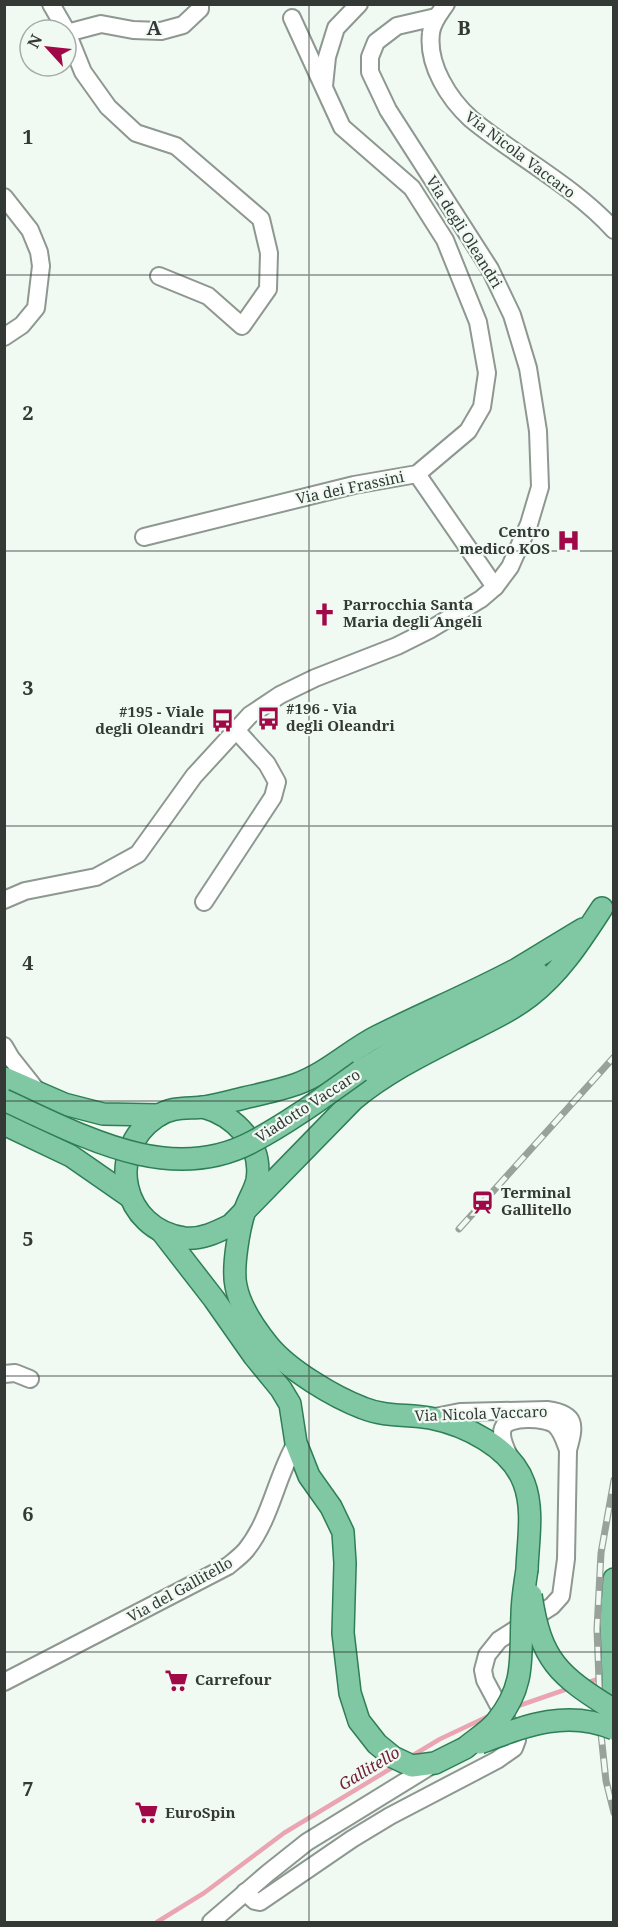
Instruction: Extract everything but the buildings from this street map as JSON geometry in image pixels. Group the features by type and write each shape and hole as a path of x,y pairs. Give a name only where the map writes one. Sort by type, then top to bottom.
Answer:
{"main road":[{"path":"608,900 583,929 515,970 376,1037 321,1073 298,1084 203,1107 180,1107 159,1115 144,1126 132,1142 126,1160 125,1179 130,1197 143,1218 162,1232 290,1404 296,1443 309,1476 331,1507 343,1532 344,1633 350,1693 359,1721 377,1744 393,1757 412,1766 435,1763 465,1748 524,1727 560,1719 588,1721 614,1729"},
{"path":"162,1232 186,1238 210,1236 231,1225 352,1100 368,1087 408,1062 508,1011 530,997 554,976 608,900"},
{"name":"Viadotto Vaccaro","path":"4,1100 110,1147 143,1156 176,1159 207,1157 251,1143 297,1115 360,1071 415,1038 497,997 540,969 583,929"},
{"path":"4,1078 64,1104 103,1114 159,1115"},
{"path":"203,1107 227,1116 237,1124 252,1145 257,1181 244,1212"},
{"path":"4,1124 70,1156 130,1197"},
{"name":"Via Nicola Vaccaro","path":"244,1212 236,1252 236,1286 246,1311 270,1347 316,1385 364,1409 389,1415 430,1418"},
{"path":"430,1418 470,1431 492,1443 512,1463 524,1483 529,1511 521,1666 517,1686 510,1702 496,1722 465,1748"},
{"path":"527,1569 537,1626 553,1663 565,1677 614,1710"},
{"path":"614,1579 611,1621 614,1705"}],"street":[{"path":"51,4 59,18"},
{"path":"78,29 101,24 133,30 161,31 183,25 200,9 200,4"},
{"name":"Via dei Frassini","path":"324,87 327,57 336,28 359,4"},
{"name":"Via Nicola Vaccaro","path":"441,11 431,32 434,62 446,88 460,110 487,133 574,194 614,230"},
{"name":"Via degli Oleandri","path":"4,900 25,891 96,877 138,854 194,776 250,715 280,695 315,678 397,646 431,629 481,599 510,567 529,524 540,487 538,431 528,368 512,315 490,269 388,110 370,72 370,57 376,42 397,26 441,11"},
{"name":"Via dei Frassini","path":"144,537 354,485 417,474 468,431 482,407 487,373 478,322 445,240 412,188 342,127 292,18"},
{"path":"78,60 83,72 108,107 136,133 176,146 261,219 269,253 268,289 242,326 208,296 159,276"},
{"path":"4,197 30,230 39,252 41,266 36,308 22,325 4,337"},
{"path":"417,474 495,586"},
{"path":"204,902 273,797 277,782 267,764 236,730"},
{"path":"4,1046 38,1093"},
{"path":"4,1374 15,1372 30,1379"},
{"name":"Via Nicola Vaccaro","path":"430,1418 460,1412 547,1410 559,1412 567,1415 572,1422 573,1433 568,1450"},
{"path":"245,1892 255,1901 260,1902 352,1839 390,1816 497,1760 514,1748 517,1740 485,1680 483,1670 487,1655 499,1640 552,1606 561,1596 566,1559 568,1450 555,1425 545,1420 512,1420 505,1424 502,1438 512,1463"},
{"name":"Via del Gallitello","path":"5,1684 228,1566 244,1552 254,1538 296,1443"},
{"path":"211,1923 287,1857 340,1820 435,1763"}],"waterway":[{"name":"Gallitello","path":"586,1683 607,1676"},
{"name":"Gallitello","path":"515,1707 570,1688"},
{"name":"Gallitello","path":"410,1757 440,1739 493,1714"},
{"name":"Gallitello","path":"157,1922 204,1893 284,1833 395,1766"}],"railway":[{"path":"459,1229 614,1057"},
{"path":"614,1480 601,1553 597,1629 601,1734 606,1781 614,1813"}],"place":[{"name":"Centro medico KOS","path":"568,541"},
{"name":"Parrocchia Santa Maria degli Angeli","path":"325,614"},
{"name":"#196 - Via degli Oleandri","path":"268,718"},
{"name":"#195 - Viale degli Oleandri","path":"222,721"},
{"name":"Terminal Gallitello","path":"483,1202"},
{"name":"Carrefour","path":"177,1680"},
{"name":"EuroSpin","path":"147,1813"}]}
